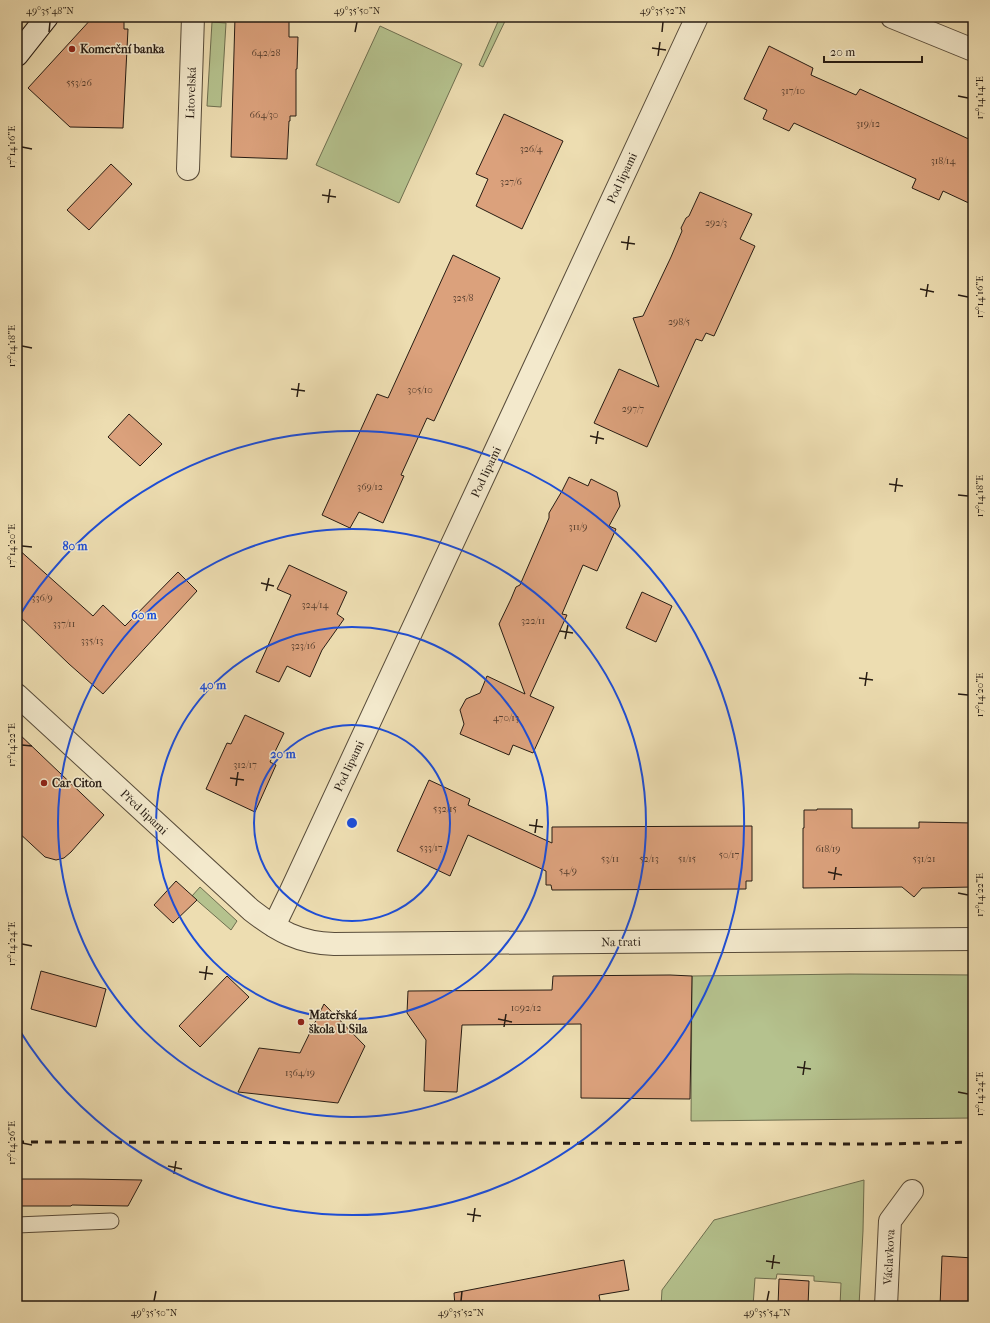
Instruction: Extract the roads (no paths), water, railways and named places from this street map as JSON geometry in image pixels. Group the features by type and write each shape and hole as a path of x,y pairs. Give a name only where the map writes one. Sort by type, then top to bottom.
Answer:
{"street":[{"path":"17,55 47,17"},
{"name":"Litovelská","path":"188,169 193,17"},
{"name":"Pod lipami","path":"274,926 294,886 697,17"},
{"path":"892,17 973,50"},
{"name":"Před lipami","path":"17,695 251,910 274,926"},
{"name":"Na trati","path":"274,926 295,938 318,944 973,939"},
{"name":"Václavkova","path":"886,1306 890,1221 912,1191"}],"lane":[{"path":"17,1225 111,1221"}],"railway":[{"path":"17,1142 884,1144 973,1142"}],"place":[{"name":"Komerční banka","path":"72,49"},
{"name":"Car Citon","path":"44,783"},
{"name":"Mateřská škola U Sila","path":"301,1022"}]}
